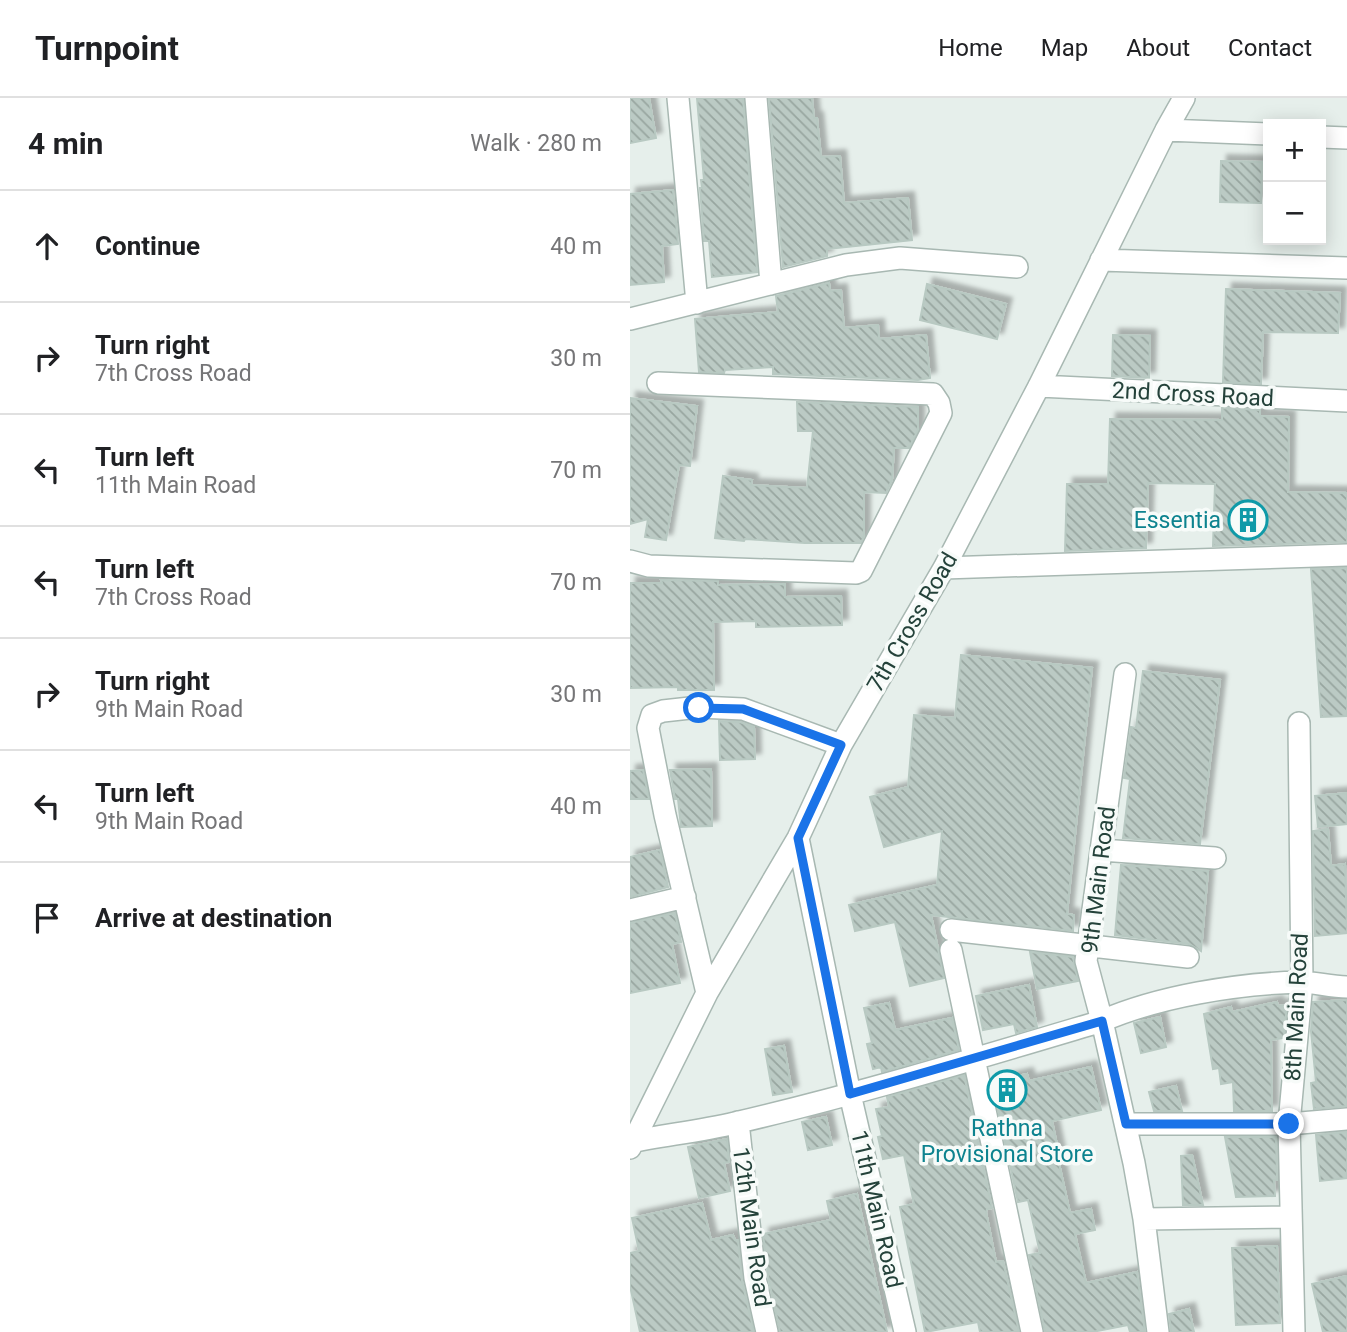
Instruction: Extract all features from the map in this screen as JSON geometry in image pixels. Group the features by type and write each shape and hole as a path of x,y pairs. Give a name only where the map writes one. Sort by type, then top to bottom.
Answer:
{"street":[{"path":"678,98 697,303"},
{"path":"756,98 771,284"},
{"name":"7th Cross Road","path":"631,1144 707,993 798,838 841,745 944,568 1039,387 1184,98"},
{"path":"1166,130 1263,134"},
{"path":"1326,136 1347,138"},
{"path":"630,318 846,265 900,258 1017,267"},
{"path":"1101,260 1347,268"},
{"path":"630,561 649,566 856,573 861,571 941,413 933,394 657,383"},
{"name":"2nd Cross Road","path":"1039,387 1347,401"},
{"path":"944,568 1347,555"},
{"name":"9th Main Road","path":"1125,674 1086,961 1126,1124 1144,1219 1158,1332"},
{"path":"707,993 665,815 649,728 652,715 663,711 699,708 743,709 841,745"},
{"name":"8th Main Road","path":"1294,1332 1289,1124 1301,982 1298,723"},
{"name":"11th Main Road","path":"798,838 850,1094 905,1332"},
{"path":"1101,850 1216,858"},
{"path":"630,910 685,897"},
{"path":"1032,1332 951,940 1087,947 1188,957"},
{"name":"7th Cross Road","path":"631,1144 738,1122 850,1094 974,1060 1102,1021 1122,1012 1216,989 1301,982 1347,987"},
{"path":"1126,1124 1289,1124 1347,1119"},
{"name":"12th Main Road","path":"738,1122 755,1278 767,1332"},
{"path":"1144,1219 1291,1216"}],"building":[{"path":"630,98 649,98 656,138 630,143"},
{"path":"697,98 743,98 757,272 712,277 709,241 704,241 700,188 701,180 704,180"},
{"path":"769,98 812,98 821,157 840,156 844,203 908,198 912,240 827,249 827,256 783,267"},
{"path":"1221,161 1262,162 1261,203 1220,202"},
{"path":"673,190 678,244 662,246 664,282 630,285 630,194"},
{"path":"829,283 830,291 841,290 844,328 878,325 879,339 926,335 930,378 918,380 773,374 773,367 725,370 724,373 699,372 695,319 778,312 776,296"},
{"path":"927,284 1006,304 997,339 920,320"},
{"path":"1226,289 1340,293 1338,333 1263,332 1261,384 1223,382"},
{"path":"1113,335 1150,336 1149,378 1112,376"},
{"path":"630,398 697,406 690,466 679,465 666,540 645,537 648,519 630,524"},
{"path":"797,402 918,407 918,430 909,448 894,448 892,480 886,493 864,492 864,536 861,543 715,538 723,476 752,480 751,485 807,488 813,431 798,431"},
{"path":"1222,408 1260,410 1260,416 1289,417 1288,492 1347,493 1347,542 1213,546 1215,484 1148,483 1146,548 1065,551 1067,484 1108,484 1110,419 1222,420"},
{"path":"1347,568 1347,716 1321,717 1311,569"},
{"path":"661,580 718,581 718,585 785,584 785,597 841,596 842,625 756,627 756,621 713,622 714,690 678,690 678,687 630,688 630,583 662,583"},
{"path":"961,655 1092,668 1067,914 1074,915 1073,931 931,915 944,978 910,986 895,922 855,931 849,905 937,885 942,831 884,847 870,797 908,787 914,715 955,718"},
{"path":"1143,671 1220,680 1200,844 1123,838 1130,779 1124,778 1131,727 1136,728"},
{"path":"719,721 740,722 754,727 755,759 720,760"},
{"path":"711,769 712,826 681,827 678,799 675,799 670,770"},
{"path":"643,770 649,799 630,799 630,771"},
{"path":"1347,793 1347,824 1318,827 1315,796"},
{"path":"1328,829 1331,866 1345,864 1347,933 1315,936 1313,831"},
{"path":"660,850 668,887 630,897 630,857"},
{"path":"1121,865 1208,871 1201,951 1189,944 1115,935"},
{"path":"675,913 681,942 672,944 680,983 630,993 630,923"},
{"path":"1030,952 1073,957 1078,981 1037,989"},
{"path":"1029,985 1037,1027 1016,1033 1014,1024 983,1030 976,996"},
{"path":"1347,1000 1347,1106 1314,1109 1311,1083 1316,1082 1311,1031 1313,1002"},
{"path":"1277,1002 1278,1006 1287,1005 1284,1038 1271,1040 1272,1111 1234,1111 1233,1082 1221,1084 1219,1068 1213,1069 1204,1014 1231,1007 1232,1012"},
{"path":"889,1003 895,1030 952,1018 959,1050 882,1072 881,1067 873,1069 867,1044 872,1043 864,1008"},
{"path":"1160,1017 1166,1047 1141,1053 1134,1023"},
{"path":"784,1046 792,1092 773,1095 765,1049"},
{"path":"1091,1067 1101,1110 1052,1121 1058,1159 1070,1213 1091,1209 1095,1230 1075,1234 1086,1283 1137,1272 1145,1332 1130,1332 1128,1325 1092,1332 1045,1332 1029,1255 1040,1253 1028,1200 1018,1202 992,1082 1027,1074 1029,1081"},
{"path":"964,1075 992,1208 986,1212 996,1262 1003,1261 1019,1332 980,1332 978,1322 925,1332 900,1207 914,1204 904,1155 883,1159 878,1137 882,1136 876,1109 889,1107 887,1097"},
{"path":"1176,1086 1182,1111 1154,1111 1149,1092"},
{"path":"826,1117 832,1145 808,1150 802,1122"},
{"path":"1347,1132 1347,1178 1320,1181 1316,1135"},
{"path":"1225,1137 1276,1137 1275,1196 1236,1197"},
{"path":"727,1139 729,1162 724,1163 730,1191 699,1198 688,1147"},
{"path":"1192,1155 1203,1205 1183,1205 1181,1156"},
{"path":"857,1194 887,1332 780,1332 768,1276 763,1234 831,1220 827,1201"},
{"path":"702,1203 711,1240 733,1235 735,1240 738,1240 742,1281 754,1332 640,1332 630,1286 630,1253 639,1251 632,1218"},
{"path":"1277,1246 1280,1323 1236,1325 1232,1248"},
{"path":"1347,1276 1347,1332 1323,1332 1312,1284"},
{"path":"1189,1309 1194,1332 1171,1332 1169,1314"}],"place":[{"name":"Essentia","path":"1248,520"},
{"name":"Rathna Provisional Store","path":"1007,1090"}],"route":[{"path":"699,708 743,709 841,745 798,838 850,1094 1102,1021 1126,1124 1289,1124"}]}
